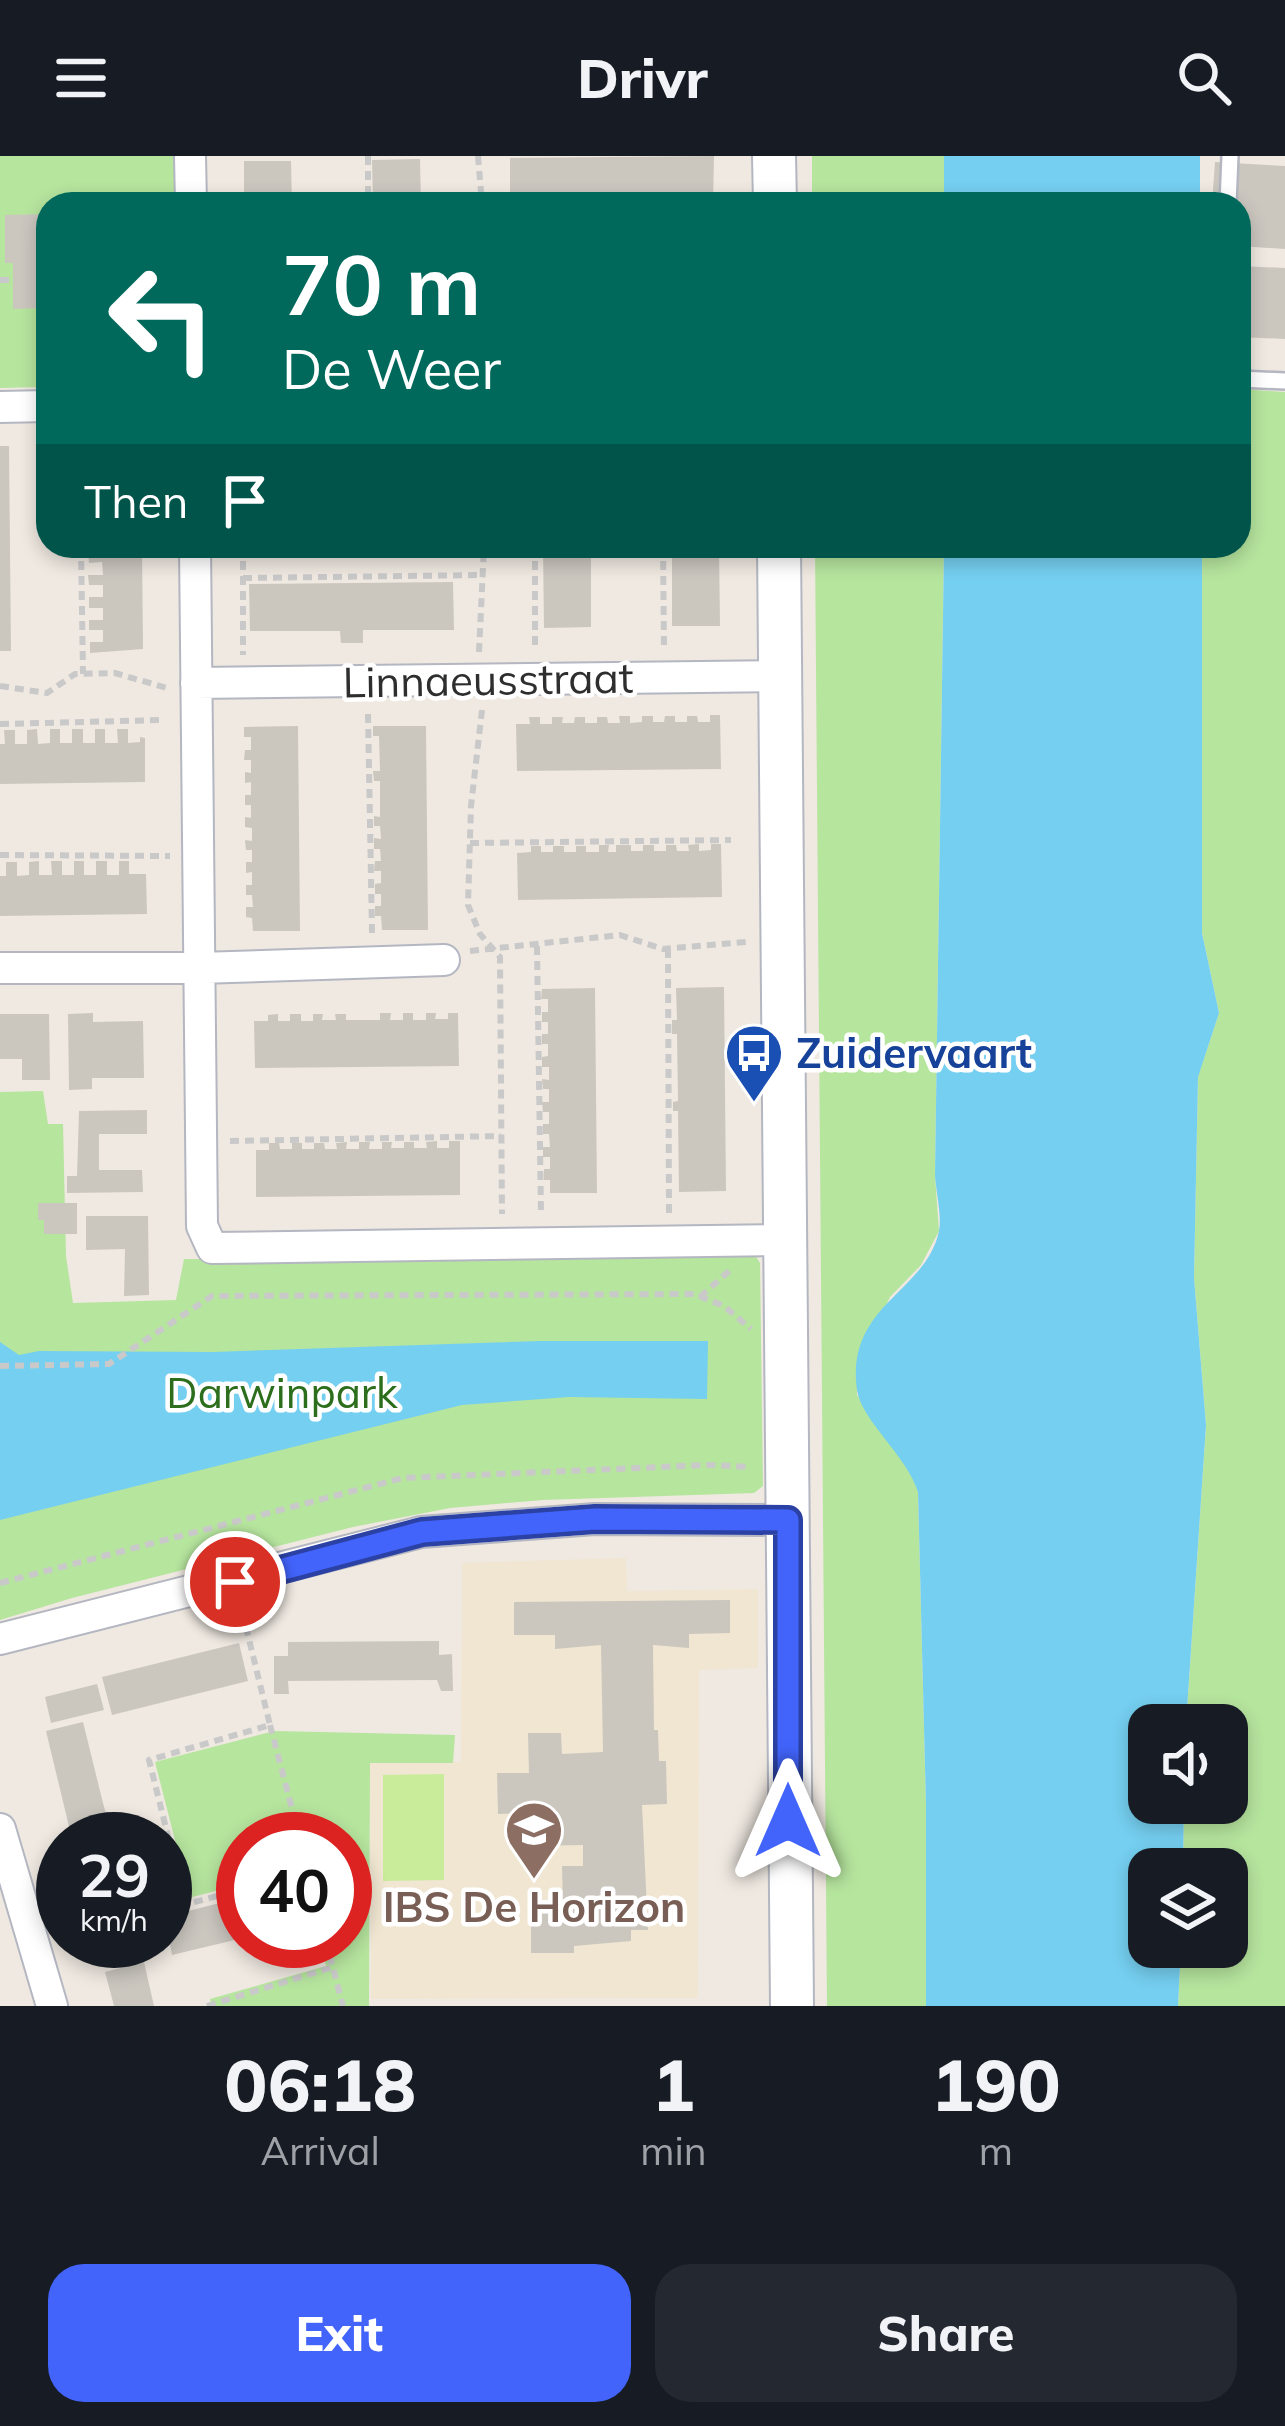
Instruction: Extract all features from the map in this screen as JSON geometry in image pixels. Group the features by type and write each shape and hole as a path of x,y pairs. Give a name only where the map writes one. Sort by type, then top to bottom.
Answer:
{"street":[{"path":"190,156 191,192"},
{"path":"774,156 775,192"},
{"path":"0,406 36,406"},
{"path":"195,558 202,1231 212,1249 784,1240"},
{"path":"779,558 792,2006"},
{"name":"Linnaeusstraat","path":"196,688 485,666 780,676"},
{"path":"0,968 200,968 444,960"},
{"path":"0,1640 422,1532 595,1519 788,1520"},
{"path":"0,1829 52,2006"}],"lane":[{"path":"1228,192 1230,156"},
{"path":"1251,380 1285,381"}],"path":[{"path":"368,156 368,192"},
{"path":"478,156 481,192"},
{"path":"0,280 13,280"},
{"path":"82,558 83,674"},
{"path":"243,558 244,682"},
{"path":"484,558 485,666 468,905 480,934 500,957 502,1241"},
{"path":"516,652 535,652 535,558"},
{"path":"663,558 664,652"},
{"path":"243,578 484,575"},
{"path":"0,686 47,693 75,674 115,673 196,688"},
{"path":"368,714 372,961"},
{"path":"0,724 164,720"},
{"path":"470,843 730,840"},
{"path":"0,855 198,856"},
{"path":"444,960 466,951 620,935 668,949 785,941"},
{"path":"537,946 542,1241"},
{"path":"668,949 669,1241"},
{"path":"202,1142 501,1136"},
{"path":"0,1366 109,1364 212,1296 694,1294 724,1306 786,1359"},
{"path":"0,1583 404,1478 709,1465 788,1468"},
{"path":"235,1582 293,1812"},
{"path":"163,1812 149,1760 270,1724"},
{"path":"207,2006 330,1968"},
{"path":"333,1968 343,2006"}],"shaded area":[{"name":"IBS De Horizon","path":"626,1558 627,1591 758,1589 758,1668 699,1670 698,1998 371,1999 370,1763 461,1762 462,1563"}],"green space":[{"path":"0,156 175,156 176,192 36,192 36,387 0,388"},
{"path":"812,156 944,156 944,192 812,192"},
{"path":"1251,390 1285,392 1285,2006 1178,2006 1180,1968 1248,1968 1248,1848 1183,1848 1184,1824 1248,1824 1248,1704 1187,1704 1206,1425 1194,1278 1198,1076 1219,1013 1202,933 1202,558 1251,558"},
{"path":"815,558 944,558 935,1176 939,1231 921,1265 890,1297 857,1367 857,1395 912,1472 918,1492 926,2006 827,2006"},
{"name":"Darwinpark","path":"43,1091 48,1124 63,1124 66,1256 73,1303 176,1300 184,1259 450,1261 755,1255 760,1263 763,1486 754,1493 450,1508 353,1527 0,1620 0,1092"},
{"path":"274,1731 455,1735 453,1763 370,1763 370,1812 216,1812 216,1891 192,1897 192,1812 168,1812 155,1762"},
{"path":"444,1774 444,1880 383,1881 383,1775"},
{"path":"319,1968 369,1968 369,2006 212,2006 210,1999"}],"water":[{"path":"944,156 1200,156 1200,192 944,192"},
{"path":"944,558 1202,558 1202,933 1219,1013 1198,1077 1194,1278 1206,1425 1187,1704 1128,1704 1128,1824 1184,1824 1183,1848 1128,1848 1128,1968 1180,1968 1178,2006 926,2006 918,1492 860,1402 857,1361 874,1319 931,1252 939,1231 935,1176"},
{"path":"708,1341 707,1399 569,1397 462,1405 0,1520 0,1342 19,1355"}],"building":[{"path":"714,156 713,192 510,192 510,158"},
{"path":"420,159 421,192 373,192 372,160"},
{"path":"244,161 291,161 292,192 244,192"},
{"path":"1215,162 1285,166 1285,249 1251,247 1251,192 1213,192"},
{"path":"36,214 36,308 13,309 13,263 5,263 5,215"},
{"path":"1251,267 1285,268 1285,339 1251,338"},
{"path":"0,446 9,446 11,651 0,651"},
{"path":"89,558 142,558 143,649 90,653 90,642 103,642 103,630 89,630 89,620 103,620 103,608 89,608 89,597 103,597 103,585 89,585 88,575 103,575 102,562 89,563"},
{"path":"543,558 591,558 591,627 544,628"},
{"path":"672,558 719,558 720,626 672,626"},
{"path":"453,582 454,630 363,630 363,643 341,643 340,631 250,631 249,584"},
{"path":"710,715 720,715 721,769 517,771 516,724 530,724 529,717 552,724 552,717 563,717 562,723 585,717 585,723 597,723 597,717 607,717 608,723 620,723 619,716 630,716 630,723 642,722 642,716 653,716 653,722 675,716 675,722 687,722 687,716 697,716 698,722 710,722"},
{"path":"298,726 300,931 253,931 252,918 246,917 246,907 253,907 252,895 246,895 246,885 252,885 246,862 252,862 252,850 246,850 245,840 252,841 252,828 245,827 245,817 251,818 245,795 251,795 251,782 245,783 245,772 251,773 251,760 244,760 245,750 251,750 251,737 244,737 244,727"},
{"path":"373,726 426,726 428,930 382,930 381,916 375,916 375,906 381,906 375,884 381,883 381,871 374,871 375,861 381,861 374,838 381,839 380,826 374,826 374,816 380,817 380,781 374,781 373,771 380,771 379,736 373,736"},
{"path":"37,729 38,744 50,743 50,729 60,729 60,743 72,743 72,729 83,729 83,743 95,743 95,729 105,729 105,743 118,743 117,729 128,729 128,743 145,738 145,782 0,784 4,730 15,730 15,744 27,744 27,730"},
{"path":"699,844 699,851 721,844 722,897 518,900 517,853 531,852 531,846 541,846 541,852 564,846 564,852 576,852 576,846 586,846 586,852 599,852 599,845 609,845 608,852 616,852 616,845 643,851 643,845 654,845 654,851 666,851 666,845 676,845 677,851 689,851 688,845"},
{"path":"39,861 39,875 52,875 51,861 62,861 62,875 74,875 74,861 84,861 84,875 96,875 96,861 107,861 107,875 119,875 119,861 129,861 129,874 146,874 147,914 0,916 0,876 6,876 6,862 17,862 17,876 29,875 29,862"},
{"path":"724,987 726,1191 679,1192 678,1111 673,1111 673,1102 678,1101 677,1034 672,1034 672,1020 677,1020 676,988"},
{"path":"595,988 597,1193 550,1193 544,1169 550,1169 550,1157 543,1157 543,1147 550,1147 549,1134 543,1134 549,1112 543,1112 542,1102 549,1102 549,1089 543,1089 542,1079 549,1080 549,1067 542,1067 542,1057 548,1056 542,1034 548,1034 548,1022 542,1022 542,1012 548,1012 548,999 541,999 542,989"},
{"path":"93,1013 93,1022 143,1021 144,1078 92,1078 92,1089 69,1090 68,1014"},
{"path":"380,1013 391,1013 390,1020 403,1020 403,1013 413,1013 413,1020 426,1020 426,1013 448,1019 448,1013 458,1013 459,1066 255,1068 254,1021 268,1021 268,1015 278,1014 278,1021 290,1021 290,1014 301,1014 301,1021 313,1021 313,1014 323,1014 322,1020 346,1014 346,1020 380,1020"},
{"path":"0,1014 49,1014 50,1080 22,1080 22,1059 0,1059"},
{"path":"147,1110 147,1134 99,1134 99,1170 142,1170 143,1192 67,1193 67,1176 77,1176 79,1111"},
{"path":"437,1141 437,1148 449,1148 449,1141 460,1141 460,1195 256,1197 256,1150 269,1150 269,1143 279,1143 280,1149 302,1143 302,1149 314,1149 314,1143 324,1143 325,1149 337,1149 336,1143 347,1142 346,1149 359,1149 359,1142 370,1142 369,1149 382,1149 382,1142 392,1142 391,1148 414,1142 414,1148 427,1148 426,1142"},
{"path":"38,1203 77,1203 77,1234 44,1234"},
{"path":"86,1216 148,1216 149,1295 124,1296 125,1249 86,1250"},
{"path":"730,1600 730,1633 689,1634 689,1648 653,1645 654,1730 658,1730 659,1761 666,1761 667,1804 642,1805 648,1930 631,1930 631,1941 574,1946 574,1953 531,1953 531,1908 563,1907 562,1866 583,1866 583,1845 530,1846 529,1813 498,1814 497,1773 529,1773 528,1733 561,1733 562,1754 603,1752 601,1645 555,1649 555,1635 514,1635 514,1602"},
{"path":"439,1641 439,1655 452,1654 453,1691 441,1691 437,1680 288,1681 289,1694 274,1694 274,1656 288,1656 288,1642"},
{"path":"239,1643 248,1681 112,1715 102,1677"},
{"path":"97,1684 104,1710 51,1723 45,1697"},
{"path":"83,1722 106,1812 66,1812 46,1731"},
{"path":"216,1904 216,1944 192,1950 192,1910"},
{"path":"145,1968 154,2006 114,2006 105,1972"}],"place":[{"name":"Zuidervaart","path":"754,1104"},
{"name":"IBS De Horizon","path":"534,1881"}],"route":[{"path":"235,1582 422,1532 595,1519 788,1520 788,1821"}]}
